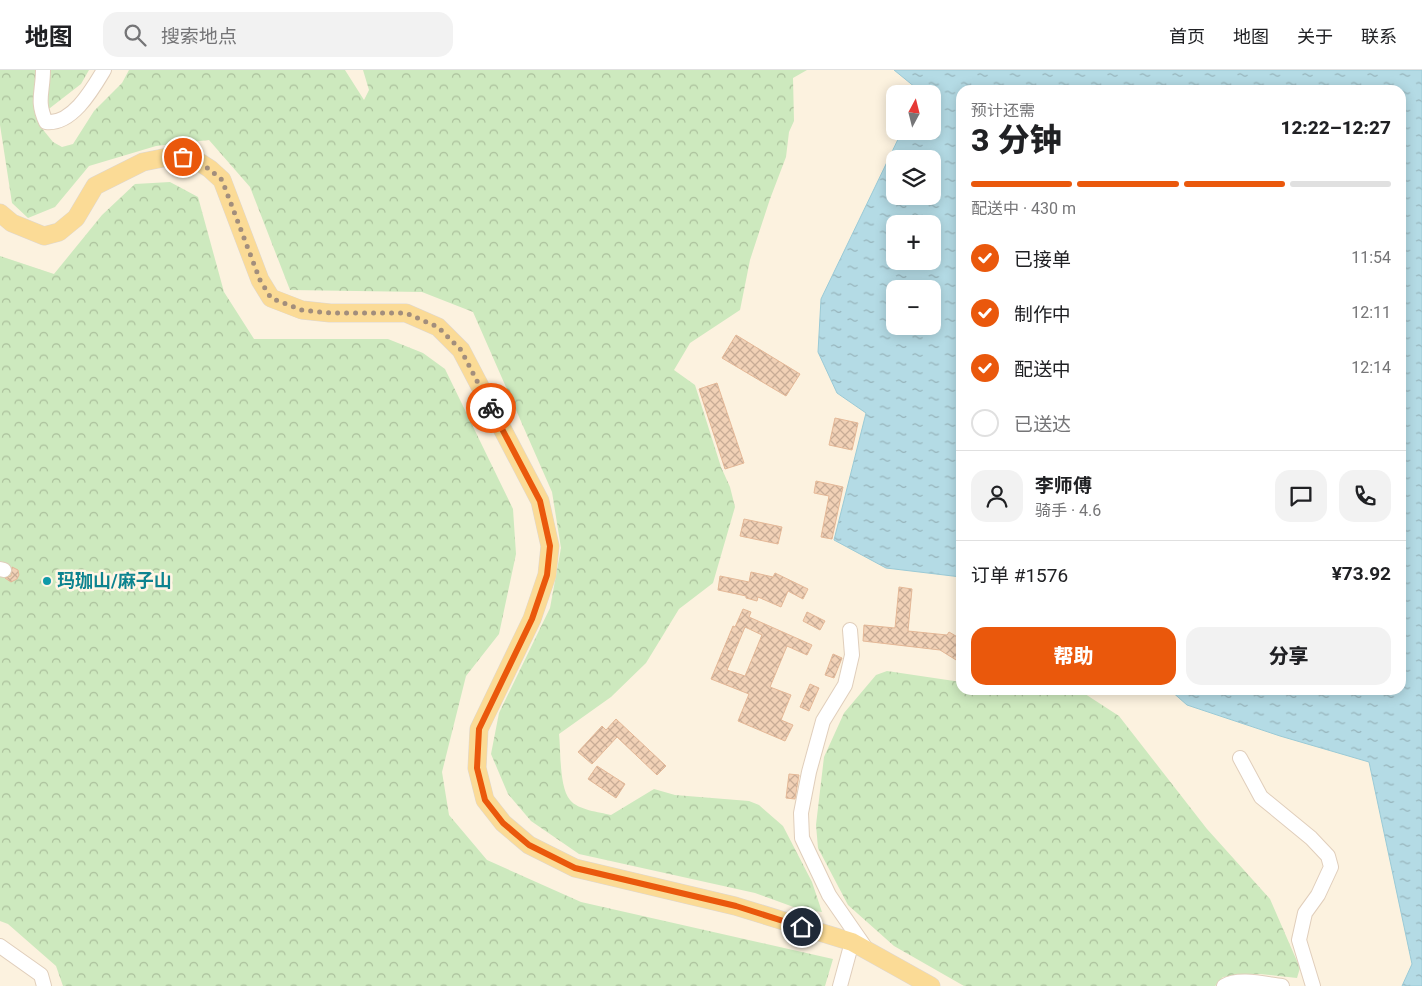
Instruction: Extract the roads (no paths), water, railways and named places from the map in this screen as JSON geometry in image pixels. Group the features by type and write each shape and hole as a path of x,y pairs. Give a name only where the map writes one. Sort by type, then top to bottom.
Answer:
{"main road":[{"path":"0,212 12,223 44,236 59,232 76,218 95,186 144,162 173,156 193,158 210,169 222,180 260,280 271,298 302,310 330,313 406,313 438,327 461,350 540,501 550,546 547,575 532,619 479,729 477,768 485,800 503,823 529,845 575,868 736,906 860,946 932,986"}],"lane":[{"path":"43,70 41,110 46,122 55,123 69,116 93,89 104,70"},
{"path":"840,986 860,946 830,895 802,838 801,813 809,772 823,721 845,684 852,655 850,630"},
{"path":"1240,758 1261,797 1311,838 1328,856 1331,867 1318,895 1305,913 1299,940 1313,986"},
{"path":"0,946 41,975 44,986"},
{"path":"1224,986 1226,984 1242,982 1282,986"}],"water":[{"path":"894,70 1422,70 1422,986 1402,986 1412,964 1369,762 1280,736 1187,705 1176,695 1406,695 1406,85 956,85 956,576 886,568 834,540 866,413 837,393 818,352 821,299 886,164 886,205 941,205 941,150 893,150 898,140 941,140 941,85 912,85"}],"place":[{"name":"玛珈山/麻子山","path":"47,581"}]}
